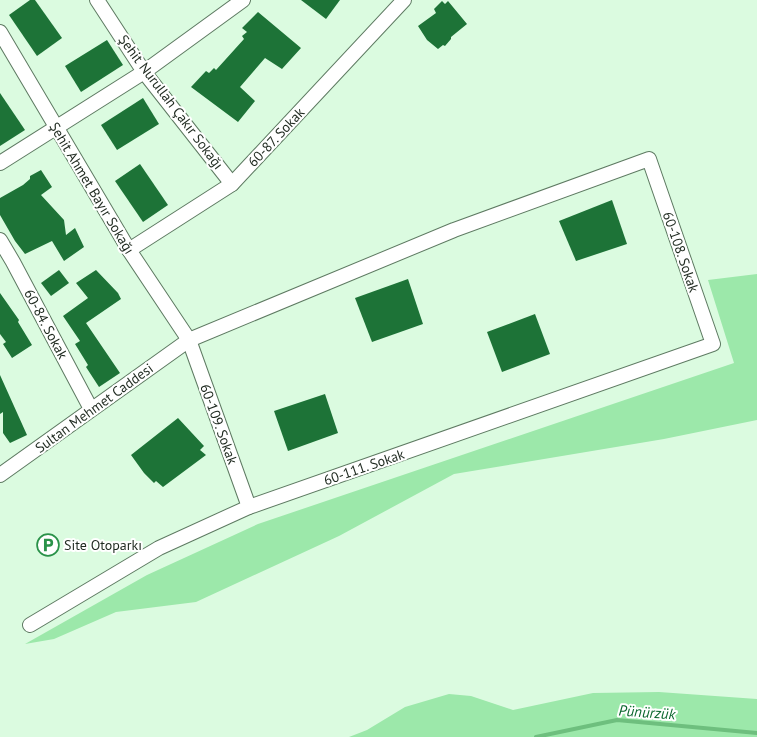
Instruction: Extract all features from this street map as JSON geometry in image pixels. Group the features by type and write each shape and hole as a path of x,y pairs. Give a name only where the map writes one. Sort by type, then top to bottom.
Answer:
{"street":[{"name":"Şehit Nurullah Çakır Sokağı","path":"97,0 144,72 232,184"},
{"path":"0,163 144,72 243,0"},
{"name":"60-87. Sokak","path":"129,250 232,184 404,0"},
{"name":"Şehit Ahmet Bayır Sokağı","path":"0,32 129,250 189,340"},
{"name":"Sultan Mehmet Caddesi","path":"0,475 189,340 454,230 649,159"},
{"name":"60-108. Sokak","path":"649,159 713,344"},
{"name":"60-84. Sokak","path":"0,240 91,409"},
{"name":"60-109. Sokak","path":"189,340 250,507"},
{"name":"60-111. Sokak","path":"30,625 159,548 250,507 713,344"}],"green space":[{"path":"757,274 757,420 664,439 454,474 339,536 196,602 116,612 54,639 25,644 147,575 258,524 734,363 708,280"},
{"path":"659,692 757,699 757,737 349,737 367,730 405,707 449,694 471,696 513,710 593,693"}],"building":[{"path":"30,0 35,0 62,38 37,56 9,15"},
{"path":"301,0 340,0 326,19"},
{"path":"442,1 445,4 448,1 467,24 451,37 445,46 443,45 438,49 427,40 418,26 436,13 434,9"},
{"path":"258,12 301,48 282,69 265,58 240,87 255,101 238,122 191,87 206,71 209,73 214,68 216,70 244,39 242,36 247,32 242,28"},
{"path":"107,40 123,65 81,92 65,66"},
{"path":"0,93 25,130 0,146"},
{"path":"143,98 159,124 117,150 101,125"},
{"path":"140,164 168,205 143,222 115,181"},
{"path":"41,170 52,187 41,195 64,220 66,235 75,228 84,247 64,261 52,241 25,254 15,241 0,215 0,198 23,185 30,179 30,176"},
{"path":"612,200 627,244 576,261 559,221"},
{"path":"59,270 69,283 51,296 41,283"},
{"path":"96,270 118,293 121,299 86,323 120,373 99,387 86,367 88,365 75,344 80,341 63,316 88,298 76,283"},
{"path":"408,279 423,324 372,342 355,298"},
{"path":"0,293 19,320 18,322 32,345 12,358 3,344 6,342 0,334"},
{"path":"535,314 550,354 502,372 487,332"},
{"path":"0,375 27,435 10,443 3,433 3,412 0,414"},
{"path":"325,394 338,433 288,451 274,411"},
{"path":"178,418 204,446 200,450 206,455 163,487 156,481 154,483 144,473 131,455"}],"waterway":[{"name":"Pünürzük","path":"536,737 617,720 757,733"}],"place":[{"name":"Site Otoparkı","path":"48,545"}]}
